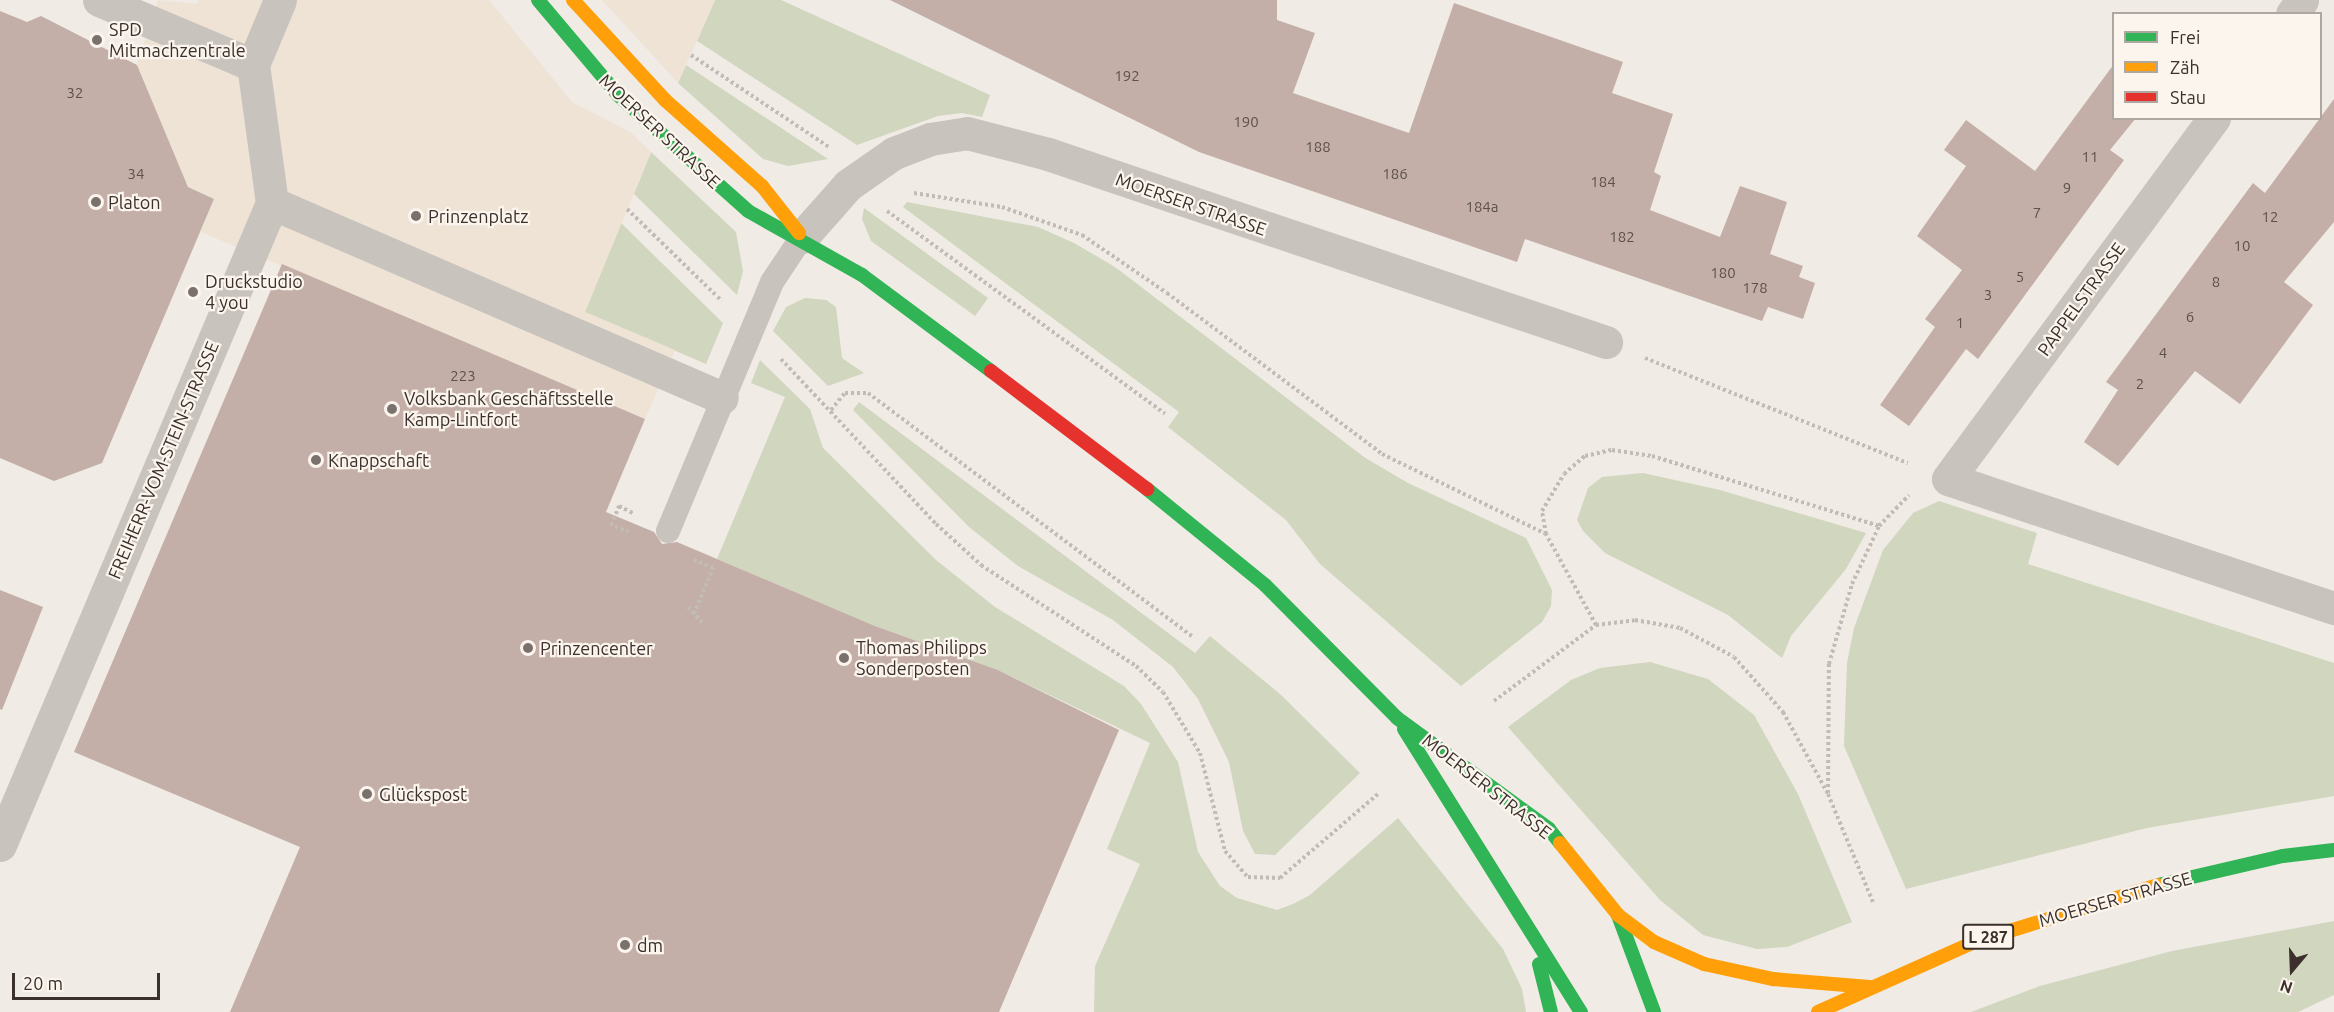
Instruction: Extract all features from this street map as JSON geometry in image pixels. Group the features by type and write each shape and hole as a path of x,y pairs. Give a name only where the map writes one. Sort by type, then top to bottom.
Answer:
{"main road":[{"name":"MOERSER STRASSE","path":"538,0 618,95 681,155 748,210 802,237 862,275 1116,464 1266,585 1397,717 1549,829 1618,915 1654,942 1704,964 1773,979 1870,987"},
{"name":"MOERSER STRASSE","path":"573,0 665,100 762,186 802,237"},
{"name":"MOERSER STRASSE","path":"1397,717 1533,939 1581,1012"},
{"name":"MOERSER STRASSE","path":"1818,1012 1977,941 2109,897 2283,856 2334,850"},
{"name":"MOERSER STRASSE","path":"1618,915 1654,1012"},
{"name":"MOERSER STRASSE","path":"1533,939 1551,1012"}],"street":[{"path":"99,0 253,65"},
{"path":"280,0 253,65 272,203 722,398"},
{"name":"PAPPELSTRASSE","path":"1948,479 2213,120"},
{"name":"MOERSER STRASSE","path":"802,237 826,205 866,172 894,153 930,139 967,133 1001,139 1606,342"},
{"name":"FREIHERR-VOM-STEIN-STRASSE","path":"0,845 272,203"},
{"path":"1948,479 2334,608"}],"lane":[{"path":"668,531 771,282 802,237"}],"path":[{"path":"691,55 866,172 908,191 1002,207 1082,235 1167,293 1382,454 1546,534"},
{"path":"866,172 888,212 1165,414"},
{"path":"627,209 751,329 831,410 936,524 981,565 1136,666 1164,692 1200,753 1225,851 1248,877 1280,878 1378,794"},
{"path":"1606,342 1948,479"},
{"path":"831,410 845,393 868,393 1192,636"},
{"path":"1596,625 1546,534 1542,511 1564,474 1586,456 1612,450 1652,456 1879,526 1852,584 1828,664 1828,794"},
{"path":"692,559 714,568 694,614"},
{"path":"688,608 703,623"},
{"path":"1494,701 1596,625 1635,620 1680,628 1734,657 1783,712 1828,794 1873,902"}],"green space":[{"path":"715,0 781,0 990,95 982,117 962,113 938,116 857,145 697,41"},
{"path":"686,65 828,159 788,166 763,159 678,83"},
{"path":"651,152 736,232 743,271 737,295 634,194"},
{"path":"907,202 1038,227 1074,243 1115,267 1364,457 1408,483 1526,538 1552,590 1551,606 1542,622 1461,686 1320,564 1286,520 1168,427 1179,412 903,207"},
{"path":"864,208 988,298 975,316 871,241 862,219"},
{"path":"621,223 723,323 706,364 585,312"},
{"path":"805,298 826,300 836,307 842,358 864,373 828,386 773,331 786,307"},
{"path":"760,360 810,409 823,448 936,560 995,607 1124,686 1141,704 1178,762 1198,852 1220,886 1237,898 1277,910 1293,904 1310,895 1398,818 1503,949 1522,989 1526,1012 1094,1012 1095,966 1140,864 1107,849 1150,743 998,670 875,626 717,559 785,397 751,383"},
{"path":"859,402 1195,653 1210,636 1281,695 1360,773 1275,855 1255,854 1243,831 1229,762 1198,699 1173,667 1113,620 1018,566 969,527 853,410"},
{"path":"1643,473 1720,490 1866,533 1846,569 1791,636 1782,658 1728,615 1605,553 1583,531 1577,520 1588,488 1602,477"},
{"path":"1939,501 2037,533 2028,564 2334,663 2334,796 2147,828 1906,889 1844,746 1847,663 1854,628 1883,550 1913,513"},
{"path":"1650,662 1708,679 1754,715 1798,794 1852,922 1787,947 1757,949 1703,935 1660,900 1508,727 1571,680 1600,668"},
{"path":"2334,921 2334,995 2298,1012 1971,1012 2040,986 2172,951"}],"shaded area":[{"name":"Prinzenplatz","path":"158,0 197,4 199,0 489,0 572,102 630,132 651,152 585,312 675,350 645,419 201,232 214,199 188,187 137,65"},
{"path":"602,0 715,0 678,83"}],"building":[{"path":"890,0 1277,0 1277,20 1315,33 1293,93 1409,133 1454,3 1623,62 1612,93 1673,114 1654,172 1661,176 1650,210 1720,237 1740,186 1787,202 1770,254 1803,266 1799,277 1815,283 1803,319 1768,307 1762,321 1525,239 1517,262 1199,152"},
{"path":"0,11 27,22 41,16 137,65 188,187 214,199 102,463 54,481 0,458"},
{"path":"2112,67 2112,120 2134,120 2110,150 2124,160 1978,359 1966,349 1909,426 1880,405 1935,327 1925,319 1962,270 1917,236 1966,166 1944,150 1966,120 2035,171"},
{"path":"2334,99 2334,222 2284,282 2313,305 2240,404 2195,371 2118,466 2084,442 2118,390 2106,382 2253,183 2265,193 2319,120 2322,120 2322,115"},
{"name":"Prinzencenter","path":"282,264 645,419 606,512 654,532 662,544 677,542 875,626 998,670 1119,730 999,1012 230,1012 300,847 74,752"},
{"path":"0,590 43,607 2,710 0,709"}],"traffic: fast":[{"path":"538,0 618,95 748,211 862,275 991,371"},
{"path":"1147,489 1265,585 1397,718 1549,829 1560,843"},
{"path":"1404,729 1581,1012"},
{"path":"2158,885 2283,856 2334,850"},
{"path":"1618,915 1654,1012"},
{"path":"1539,964 1551,1012"}],"traffic: slow":[{"path":"573,0 665,100 762,186 799,233"},
{"path":"1560,843 1618,915 1654,942 1704,964 1773,979 1870,987"},
{"path":"1818,1012 1977,941 2158,885"}],"traffic: jam":[{"path":"991,371 1147,489"}],"place":[{"name":"SPD Mitmachzentrale","path":"97,40"},
{"name":"Platon","path":"96,202"},
{"name":"Prinzenplatz","path":"416,216"},
{"name":"Druckstudio 4 you","path":"193,292"},
{"name":"Volksbank Geschäftsstelle Kamp-Lintfort","path":"392,409"},
{"name":"Knappschaft","path":"316,460"},
{"name":"Prinzencenter","path":"528,648"},
{"name":"Thomas Philipps Sonderposten","path":"844,658"},
{"name":"Glückspost","path":"367,794"},
{"name":"dm","path":"625,945"}]}
